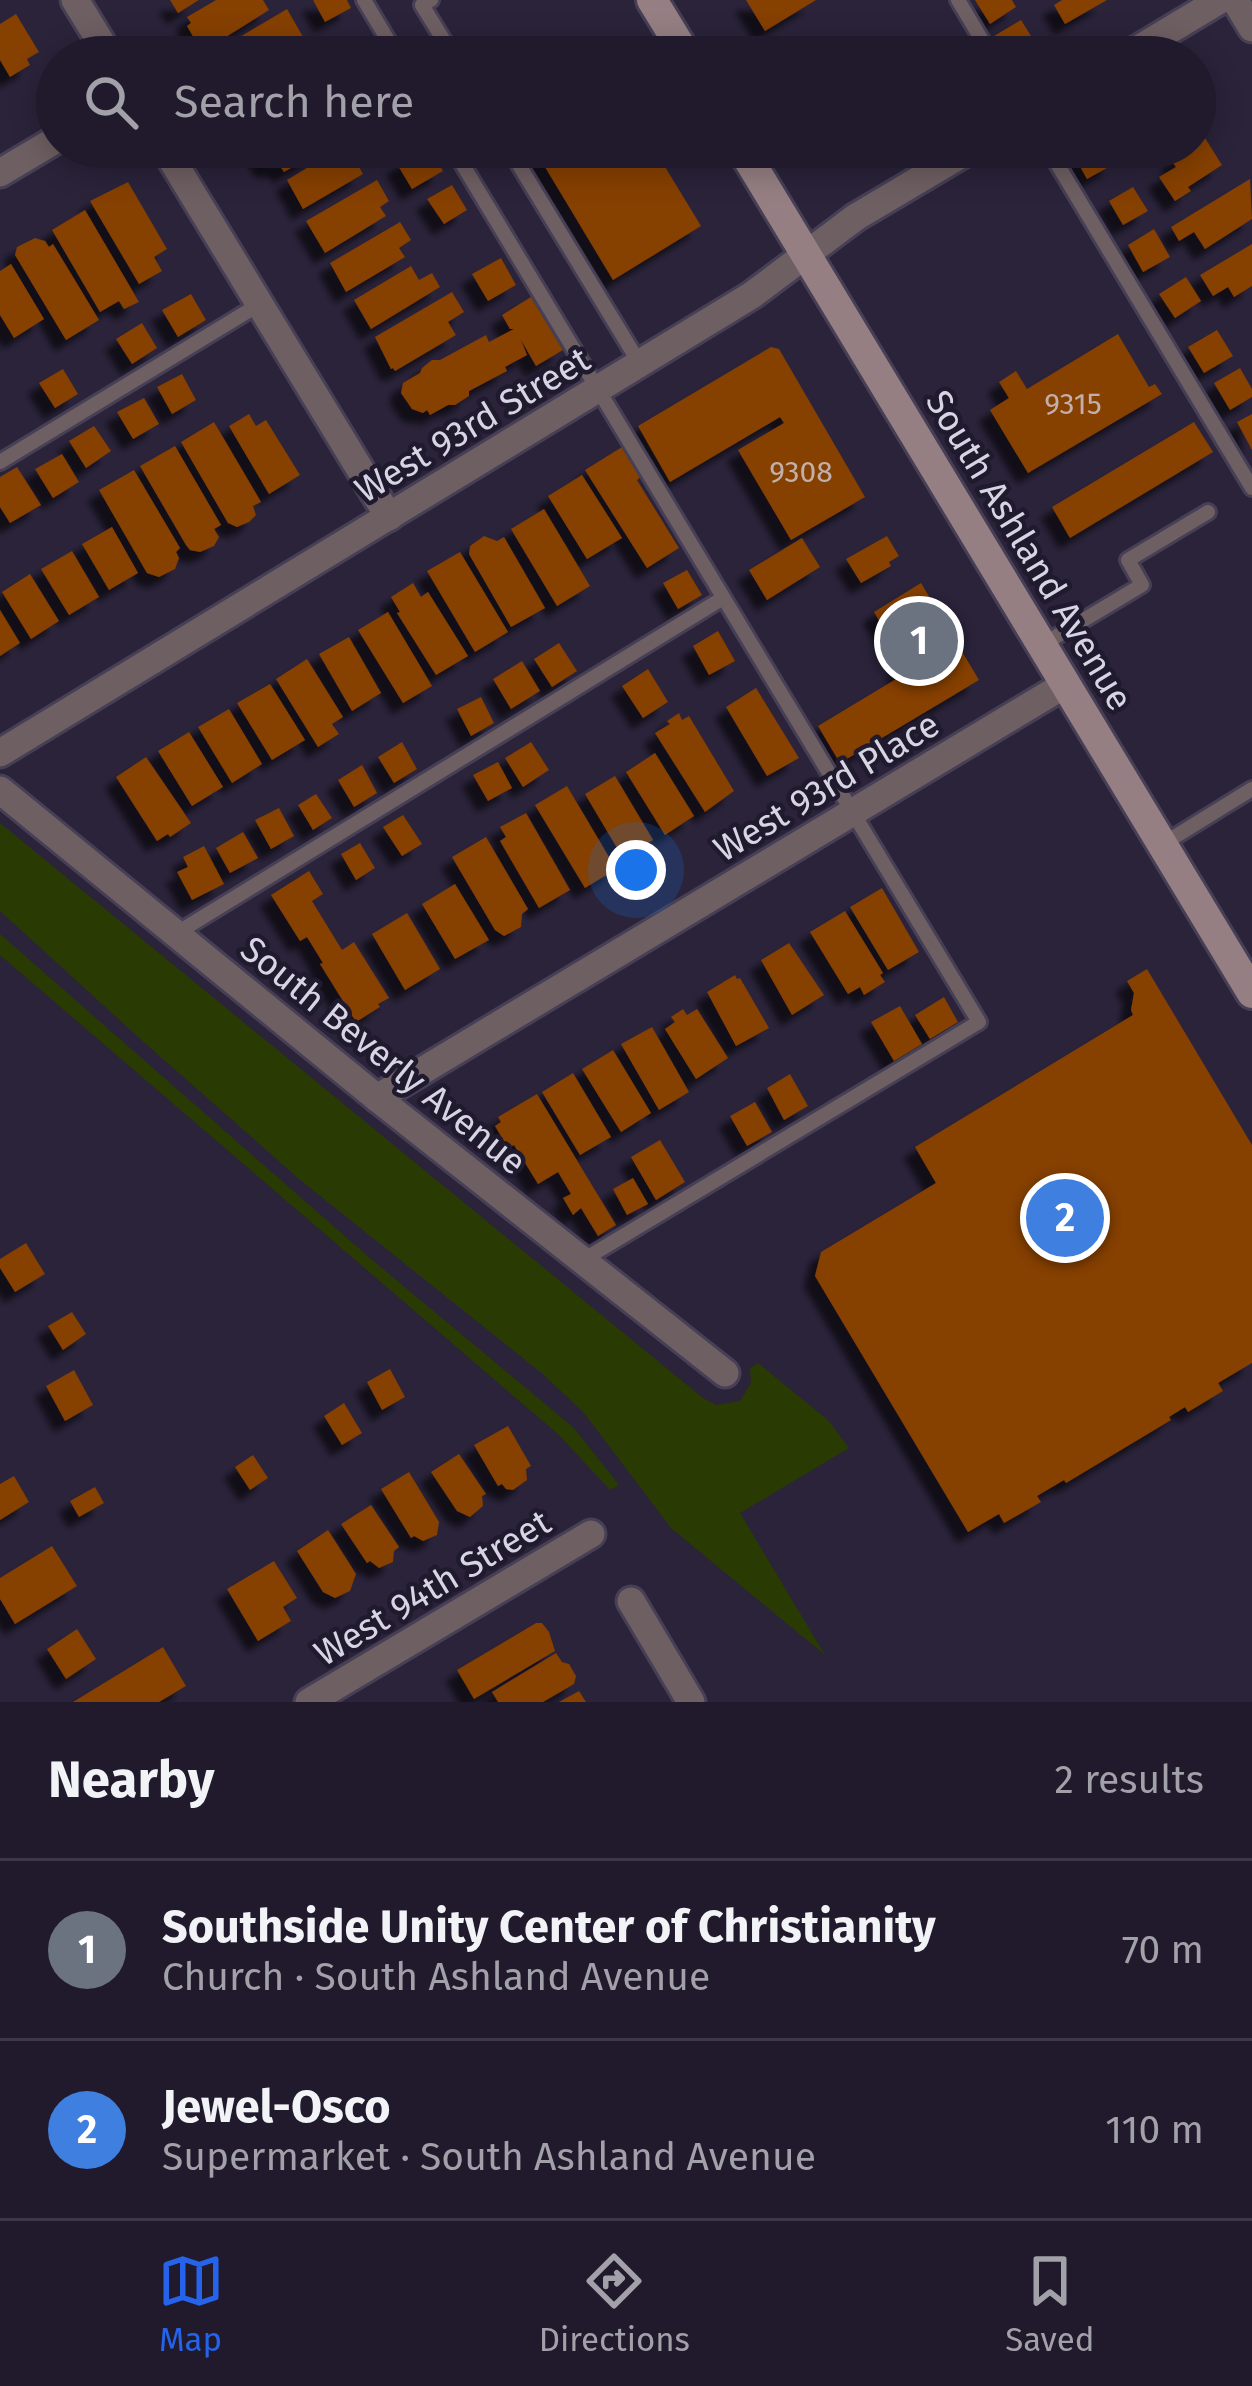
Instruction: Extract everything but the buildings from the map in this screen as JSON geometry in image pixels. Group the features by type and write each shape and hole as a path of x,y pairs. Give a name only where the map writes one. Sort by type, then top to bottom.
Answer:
{"main road":[{"path":"652,0 674,36"},
{"name":"South Ashland Avenue","path":"754,168 1252,993"}],"street":[{"path":"75,0 97,36"},
{"path":"1160,36 1220,0"},
{"path":"1235,0 1252,28"},
{"path":"0,173 36,152"},
{"path":"176,168 389,517"},
{"name":"West 93rd Street","path":"0,753 752,295 856,218 939,168"},
{"name":"West 93rd Place","path":"377,1098 1066,684"},
{"name":"South Beverly Avenue","path":"0,790 724,1373"},
{"name":"West 94th Street","path":"309,1702 591,1534"},
{"path":"631,1601 691,1702"}],"lane":[{"path":"364,0 385,36"},
{"path":"430,0 422,5 441,36"},
{"path":"958,0 979,36"},
{"path":"465,168 979,1022 582,1260"},
{"path":"521,168 640,364"},
{"path":"1059,168 1252,488"},
{"path":"0,462 258,305"},
{"path":"1042,645 1142,585 1128,560 1208,512"},
{"path":"177,933 722,598"},
{"path":"1162,844 1252,789"}],"green space":[{"path":"0,823 703,1398 716,1405 740,1401 751,1383 750,1368 758,1363 829,1421 849,1448 740,1513 825,1655 671,1528 584,1413 544,1375 299,1179 0,911"},
{"path":"0,934 371,1259 574,1428 619,1485 610,1490 559,1435 0,955"}],"place":[{"name":"Southside Unity Center of Christianity","path":"919,641"},
{"name":"Jewel-Osco","path":"1065,1218"}]}
